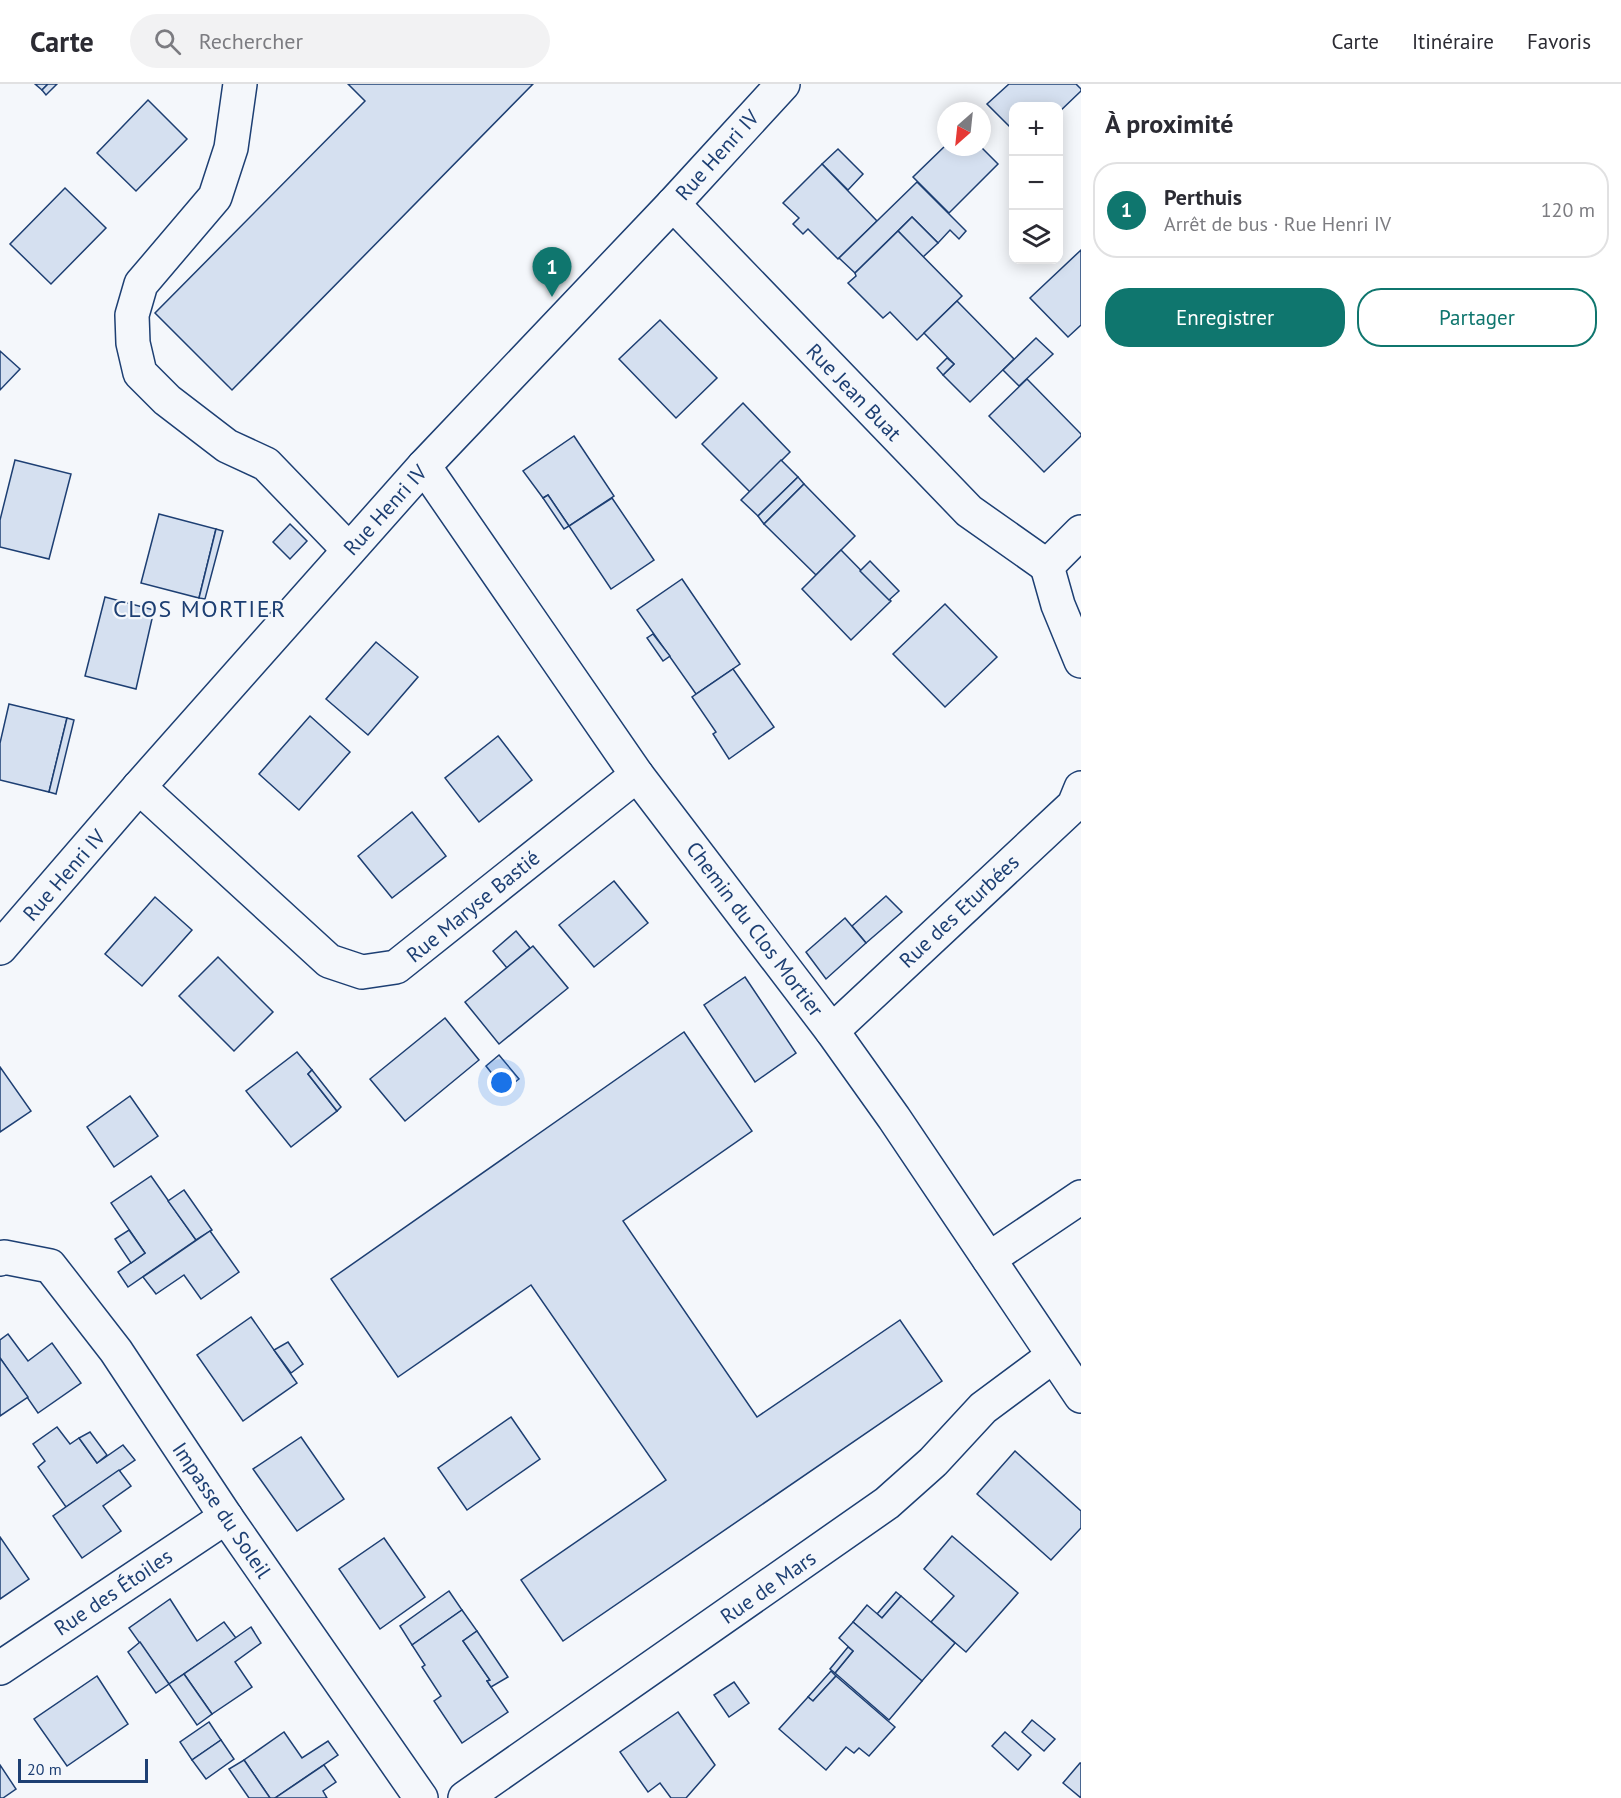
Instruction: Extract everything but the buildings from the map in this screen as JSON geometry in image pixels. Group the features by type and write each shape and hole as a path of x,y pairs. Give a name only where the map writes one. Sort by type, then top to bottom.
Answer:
{"street":[{"path":"240,84 231,148 215,196 141,284 132,315 133,343 140,373 167,400 228,446 266,465 348,550"},
{"name":"Rue Henri IV","path":"0,948 138,787 348,550 424,466 673,204 780,85"},
{"name":"Rue Jean Buat","path":"673,204 969,511 1047,566"},
{"name":"Chemin du Clos Mortier","path":"424,466 637,775 832,1031 894,1118 1081,1396"},
{"path":"1081,532 1047,566 1058,605 1081,661"},
{"name":"Rue Maryse Bastié","path":"138,787 329,961 362,972 396,967 637,775"},
{"name":"Rue des Eturbées","path":"832,1031 1074,805 1081,788"},
{"path":"989,1259 1081,1197"},
{"name":"Impasse du Soleil","path":"0,1259 4,1257 50,1266 116,1351 226,1517 421,1798"},
{"name":"Rue de Mars","path":"465,1798 887,1503 933,1462 983,1408 1053,1356"},
{"name":"Rue des Étoiles","path":"0,1668 226,1517"}],"place":[{"name":"Perthuis","path":"552,297"}],"district":[{"name":"CLOS MORTIER","path":"200,608"}]}
